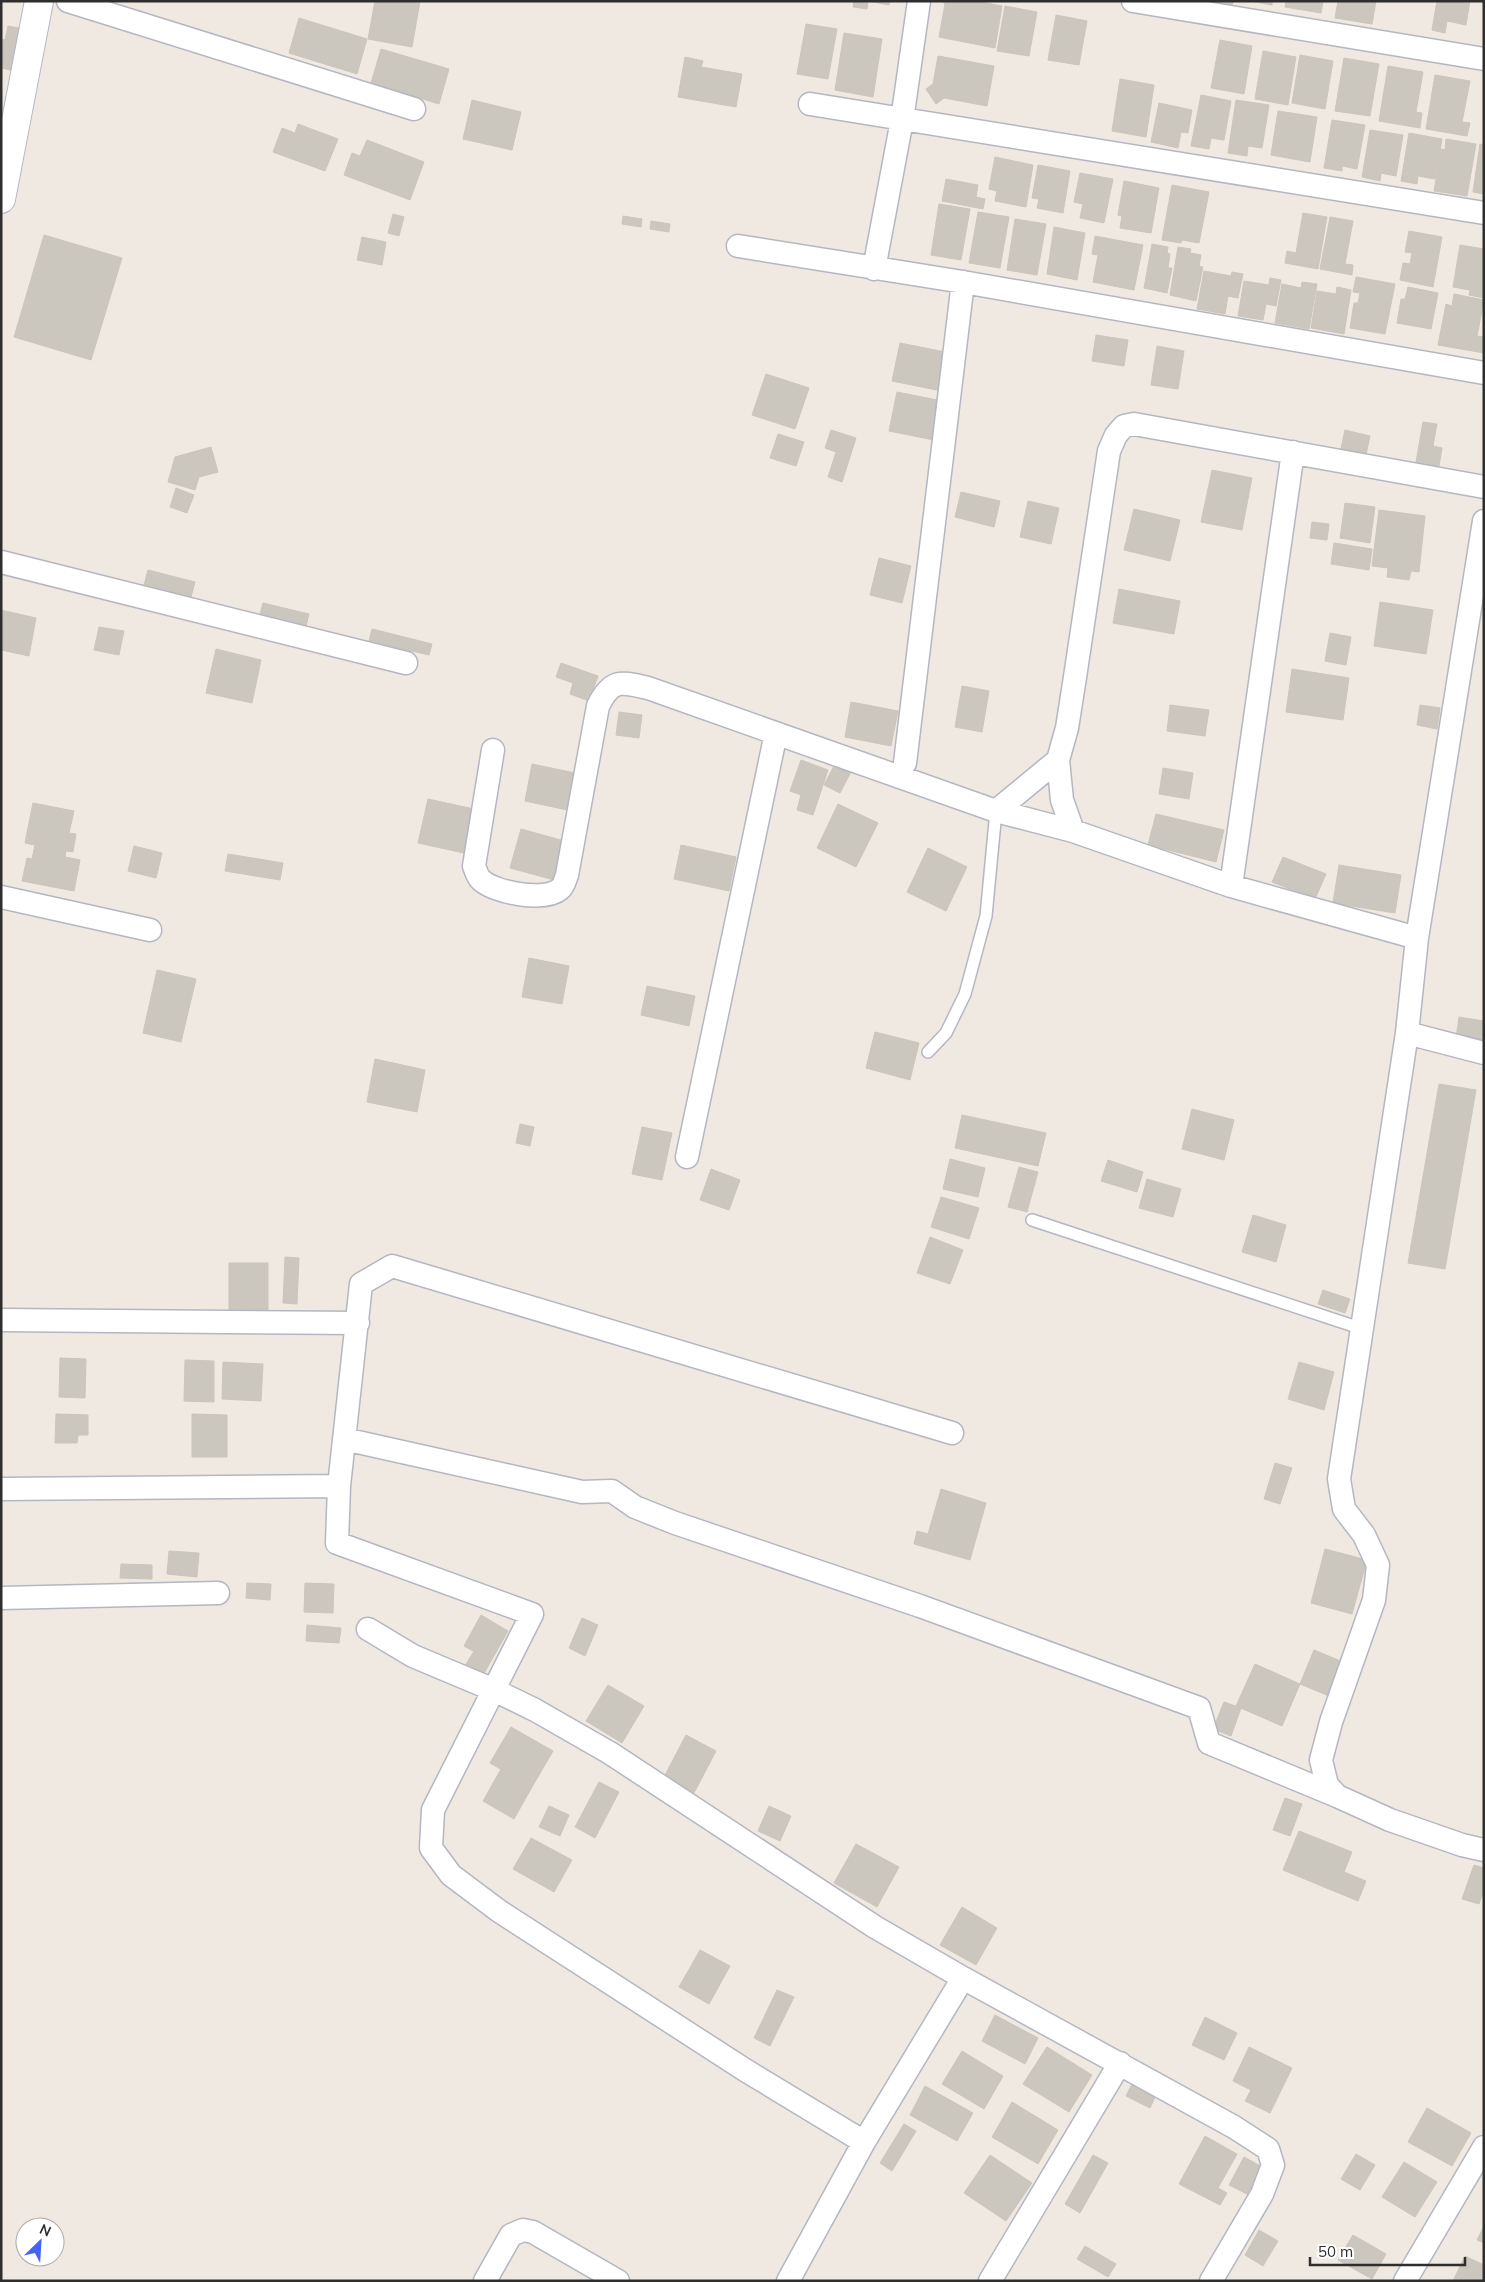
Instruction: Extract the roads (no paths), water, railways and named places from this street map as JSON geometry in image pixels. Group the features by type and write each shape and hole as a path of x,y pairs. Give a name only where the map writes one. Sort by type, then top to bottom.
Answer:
{"street":[{"path":"1,199 39,1"},
{"path":"68,1 414,109"},
{"path":"874,269 902,120 919,1"},
{"path":"1133,1 1484,59"},
{"path":"810,104 1484,213"},
{"path":"738,246 963,282 1484,374"},
{"path":"905,763 963,282"},
{"path":"1073,831 1062,800 1058,760 1067,728 1109,452 1116,435 1124,426 1134,424 1484,487"},
{"path":"1231,886 1293,452"},
{"path":"1338,1796 1327,1785 1321,1760 1331,1722 1374,1600 1378,1565 1364,1535 1344,1509 1339,1478 1407,1033 1417,938 1484,521"},
{"path":"1,562 406,663"},
{"path":"493,750 474,866 481,880 489,885 519,895 540,895 555,892 562,887 567,875 598,706 605,691 613,685 623,682 648,688 996,811 1073,831 1231,886 1417,938"},
{"path":"687,1157 776,733"},
{"path":"996,811 1058,760"},
{"path":"1,897 150,930"},
{"path":"1407,1033 1484,1053"},
{"path":"864,2142 745,2070 498,1911 451,1875 431,1848 433,1810 532,1614 337,1542 339,1486 361,1284 392,1266 952,1433"},
{"path":"1,1320 358,1324"},
{"path":"344,1438 582,1492 612,1491 635,1507 676,1523 920,1606 1199,1708 1209,1743 1338,1796 1390,1820 1462,1845 1484,1850"},
{"path":"1,1489 339,1486"},
{"path":"1,1598 218,1593"},
{"path":"368,1629 413,1656 494,1690 535,1710 610,1753 875,1927 963,1978 1234,2127 1268,2149 1272,2165 1262,2194 1212,2281"},
{"path":"788,2281 864,2142 963,1978"},
{"path":"990,2281 1120,2063"},
{"path":"1404,2281 1484,2147"},
{"path":"485,2281 511,2235 523,2230 533,2232 618,2281"}],"lane":[{"path":"928,1052 946,1033 965,994 986,916 996,811"},
{"path":"1032,1220 1362,1329"}]}
